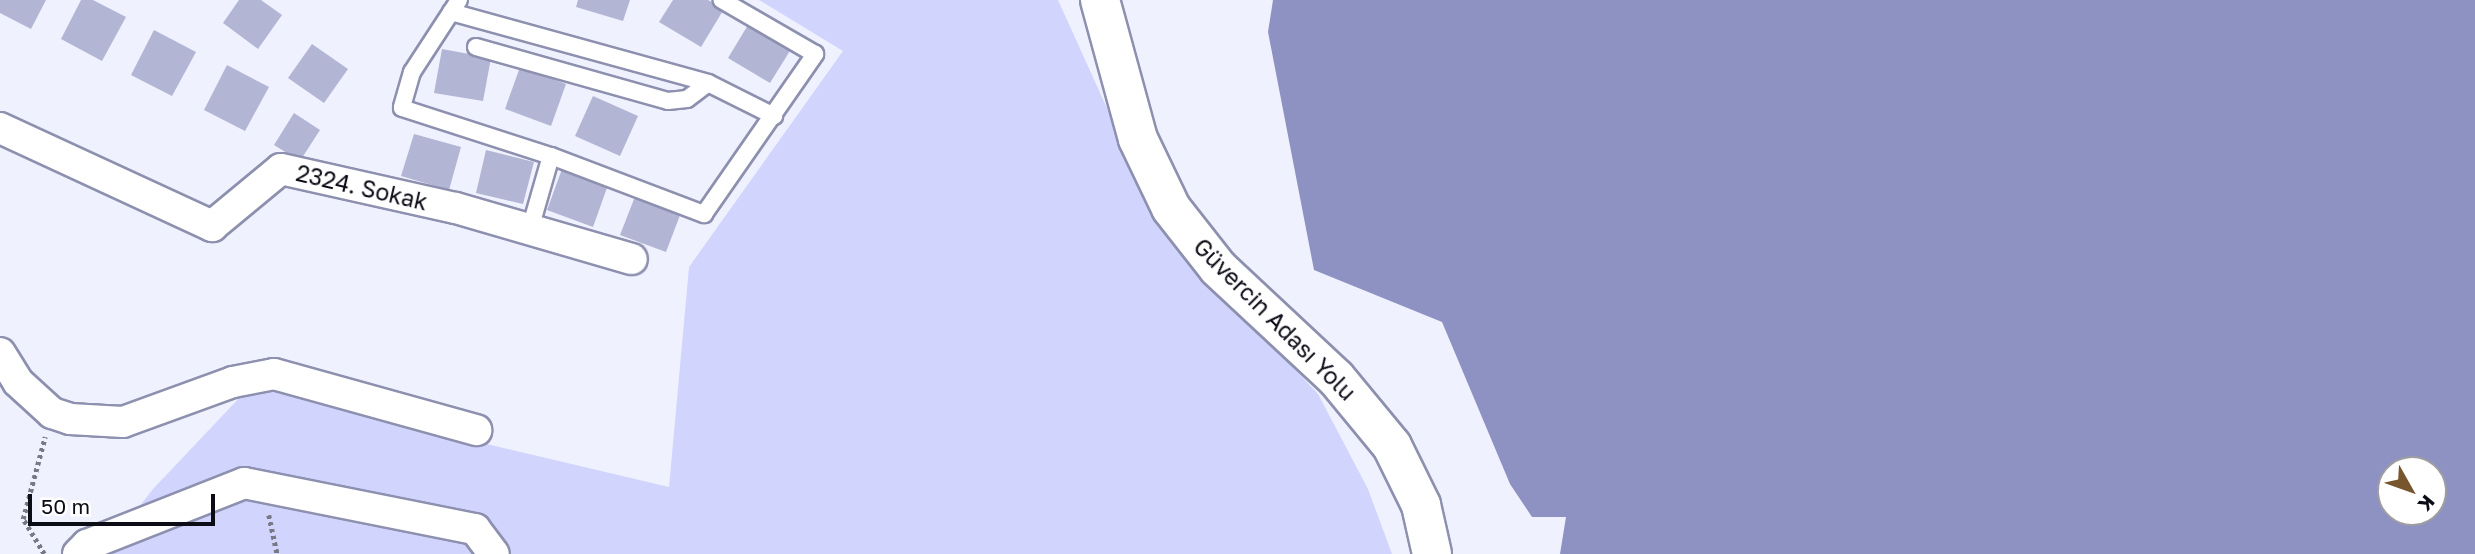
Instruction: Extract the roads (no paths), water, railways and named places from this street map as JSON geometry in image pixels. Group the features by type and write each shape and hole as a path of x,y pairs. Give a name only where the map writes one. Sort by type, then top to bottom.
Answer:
{"main road":[{"name":"Güvercin Adası Yolu","path":"1100,0 1138,139 1171,208 1218,268 1336,378 1392,446 1421,505 1432,554"}],"street":[{"name":"2324. Sokak","path":"0,128 212,226 281,169 456,208 632,259"},
{"path":"0,353 18,382 52,413 70,419 123,422 233,382 274,374 477,430"},
{"path":"78,554 87,545 243,483 475,529 494,554"}],"lane":[{"path":"722,0 815,54 774,116 704,214 551,156 402,108 412,72 455,6 708,83 774,116"},
{"path":"476,47 625,92 668,101 687,99 708,83"},
{"path":"530,229 551,156"}]}
